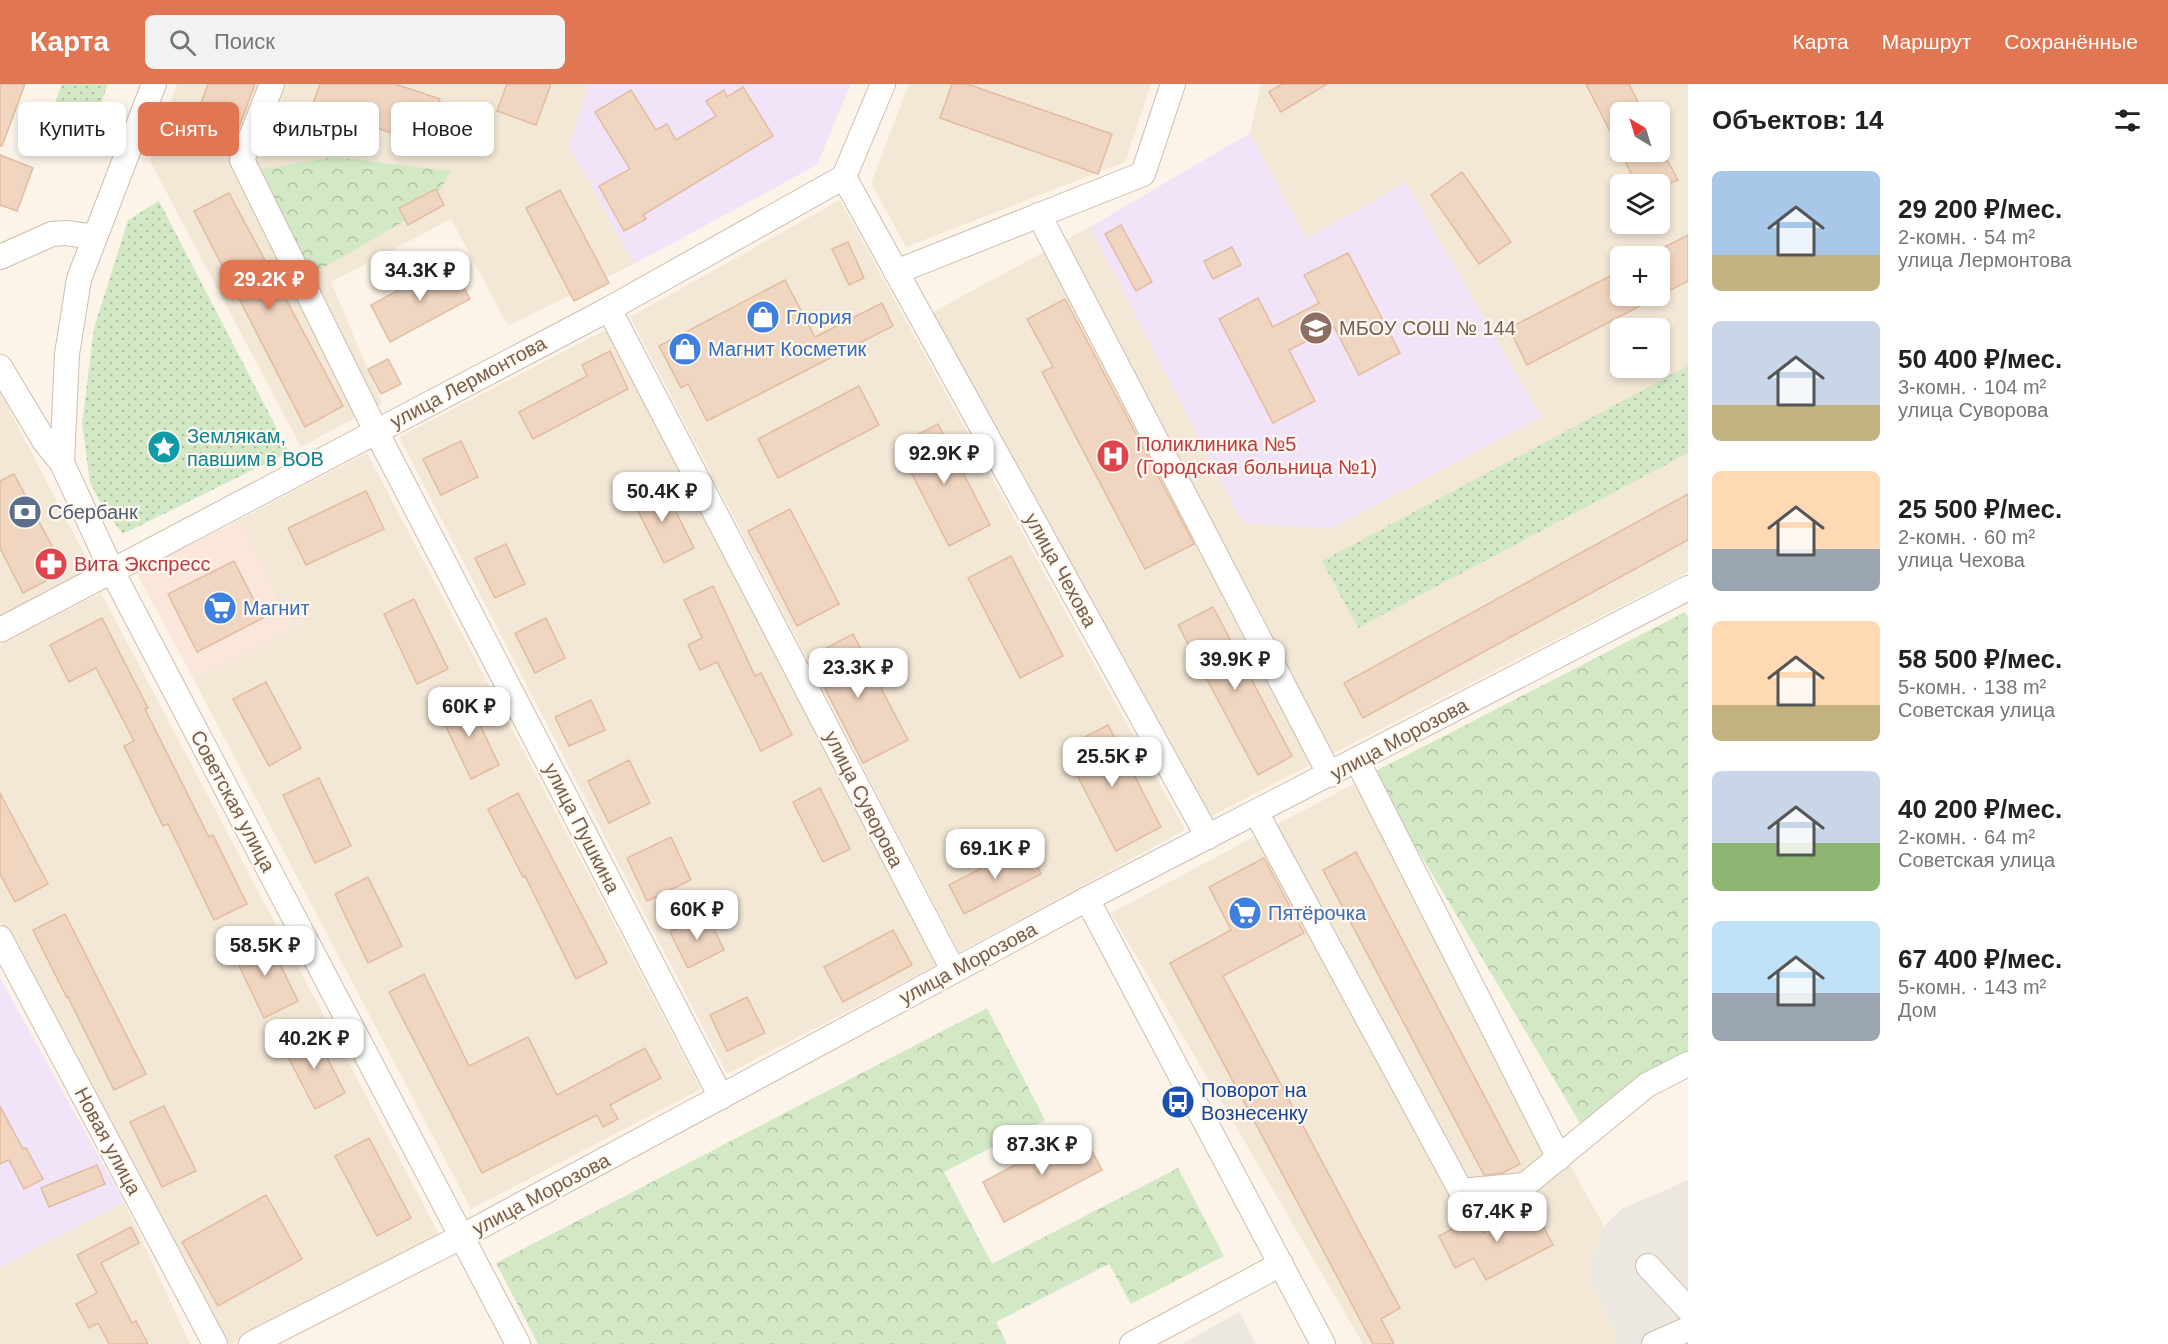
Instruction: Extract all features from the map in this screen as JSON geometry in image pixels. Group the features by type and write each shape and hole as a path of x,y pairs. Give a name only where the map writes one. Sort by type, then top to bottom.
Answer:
{"street":[{"path":"62,463 67,354 79,279 154,84"},
{"name":"улица Пушкина","path":"272,84 242,160 376,431 721,1097"},
{"path":"844,177 883,84"},
{"path":"896,272 1143,174 1173,84"},
{"name":"улица Лермонтова","path":"0,630 609,309 844,177"},
{"name":"улица Чехова","path":"844,177 1208,837"},
{"path":"1039,215 1330,775"},
{"path":"0,257 52,234 66,233 95,237"},
{"name":"улица Суворова","path":"609,309 953,970"},
{"name":"Советская улица","path":"0,368 45,442 62,463 112,571 518,1344"},
{"name":"улица Морозова","path":"251,1344 461,1237 1087,899 1688,588"},
{"path":"1357,760 1559,1158"},
{"path":"1256,812 1461,1191 1526,1185 1647,1085 1688,1064"},
{"path":"1087,899 1323,1344"},
{"name":"Новая улица","path":"0,939 216,1344"},
{"path":"1132,1344 1281,1264"},
{"path":"1648,1266 1688,1309"},
{"path":"1654,1344 1688,1329"}],"shaded area":[{"path":"177,84 590,84 569,146 634,264 508,326 451,219 331,282 382,403 301,447 150,161 152,156 239,156 239,102 171,102"},
{"path":"590,84 851,84 817,165 634,264 569,146"},
{"path":"909,84 1151,84 1125,162 906,247 871,183"},
{"path":"1261,84 1688,84 1688,572 1211,816 928,315 1090,227 1243,523 1306,239 1250,133"},
{"name":"МБОУ СОШ № 144","path":"1250,133 1306,239 1406,182 1541,417 1330,529 1243,523 1090,227"},
{"path":"840,200 1185,830 959,952 630,317"},
{"path":"609,328 937,965 727,1074 399,437"},
{"path":"0,392 92,569 0,618"},
{"path":"367,453 701,1089 471,1209 193,678 292,628 239,520"},
{"path":"239,520 292,628 193,678 136,572"},
{"path":"101,593 439,1234 231,1344 222,1344 0,922 0,645"},
{"path":"1357,782 1604,1226 1587,1275 1619,1340 1612,1344 1363,1344 1111,913"},
{"path":"0,978 124,1202 0,1267"},
{"path":"1688,1180 1688,1344 1612,1344 1619,1340 1587,1275 1604,1226 1622,1209"},
{"path":"124,1202 190,1344 0,1344 0,1267"},
{"path":"1239,1312 1256,1344 1182,1344"}],"green space":[{"path":"62,84 108,84 101,102 55,102"},
{"path":"334,157 451,171 440,190 408,219 309,276 257,170"},
{"path":"159,201 289,452 123,534 105,511 90,483 82,424 94,328 128,220"},
{"path":"1688,366 1688,453 1358,628 1322,561 1665,378 1670,378 1670,376"},
{"path":"1685,612 1688,617 1688,1054 1580,1123 1372,773"},
{"path":"987,1008 1045,1120 944,1172 992,1264 1178,1168 1224,1256 1131,1304 1109,1264 996,1322 1007,1344 538,1344 496,1263"}],"building":[{"path":"0,84 25,84 2,146 0,146"},
{"path":"208,84 255,84 239,127 239,102 201,102"},
{"path":"320,84 395,84 440,99 439,102 391,102 391,133 379,129 379,102 313,102"},
{"path":"507,84 551,84 536,125 497,111"},
{"path":"952,84 967,84 1112,134 1098,174 940,118"},
{"path":"1282,84 1327,84 1281,112 1269,92"},
{"path":"1586,84 1629,84 1638,102 1610,102 1610,131"},
{"path":"743,87 773,136 643,215 646,219 624,231 599,186 630,169 595,112 631,90 656,130 667,124 676,140 716,116 706,101 724,90 727,97"},
{"path":"0,155 33,168 17,211 0,205"},
{"path":"1625,162 1668,162 1678,180 1670,183 1670,174 1632,174"},
{"path":"1462,172 1511,242 1479,264 1431,195"},
{"path":"436,189 444,205 408,225 399,208"},
{"path":"560,190 609,283 574,301 526,208"},
{"path":"229,193 343,406 305,427 194,211"},
{"path":"1121,225 1152,282 1136,291 1105,234"},
{"path":"1688,235 1688,281 1670,290 1670,246 1667,246"},
{"path":"848,242 864,278 849,285 832,249"},
{"path":"1232,247 1241,265 1213,279 1204,261"},
{"path":"1348,253 1400,353 1359,375 1334,327 1289,350 1315,401 1273,423 1219,319 1258,298 1273,327 1319,303 1304,275"},
{"path":"450,262 470,299 390,342 371,305"},
{"path":"1610,276 1610,306 1640,306 1617,318 1610,318 1610,322 1527,365 1509,328"},
{"path":"785,280 815,337 882,303 893,326 707,421 688,384 681,388 659,346"},
{"path":"1065,299 1194,544 1145,569 1042,372 1053,367 1027,319"},
{"path":"610,351 628,389 533,439 519,412 587,376 582,365"},
{"path":"388,359 401,384 381,394 368,369"},
{"path":"859,386 879,425 778,478 758,439"},
{"path":"938,424 990,525 949,546 897,445"},
{"path":"461,441 478,477 441,495 423,459"},
{"path":"14,474 65,571 23,593 0,548 0,481"},
{"path":"661,482 694,548 664,563 631,497"},
{"path":"366,491 384,529 306,565 288,528"},
{"path":"1688,494 1688,540 1363,718 1344,683"},
{"path":"790,509 839,604 797,626 748,531"},
{"path":"506,544 525,584 495,598 475,558"},
{"path":"1011,556 1063,656 1020,678 968,578"},
{"path":"234,561 263,618 197,652 168,594"},
{"path":"713,586 755,676 761,673 792,735 761,751 717,662 700,670 688,645 702,638 684,600"},
{"path":"414,599 448,669 417,684 384,614"},
{"path":"1213,607 1292,756 1258,775 1178,625"},
{"path":"102,618 148,708 145,709 209,837 213,835 247,904 214,920 168,824 163,826 124,746 134,741 96,668 69,682 50,645"},
{"path":"546,618 565,658 535,673 515,633"},
{"path":"853,634 908,740 863,763 809,657"},
{"path":"266,682 301,748 269,766 233,699"},
{"path":"467,697 499,765 471,779 438,710"},
{"path":"591,700 605,730 569,746 555,717"},
{"path":"1108,725 1161,827 1116,851 1063,748"},
{"path":"629,760 650,803 609,823 588,781"},
{"path":"319,778 351,846 315,863 283,795"},
{"path":"820,788 850,849 823,862 793,802"},
{"path":"0,793 48,884 15,902 0,874"},
{"path":"518,793 607,963 576,979 525,876 523,877 488,809"},
{"path":"671,837 691,880 647,901 627,858"},
{"path":"1026,845 1041,874 964,914 949,885"},
{"path":"1356,852 1520,1164 1503,1173 1484,1175 1323,870"},
{"path":"1264,858 1304,933 1223,976 1400,1308 1381,1319 1394,1344 1373,1344 1170,963 1231,930 1209,887"},
{"path":"368,877 402,946 368,963 335,894"},
{"path":"65,914 146,1074 114,1090 33,930"},
{"path":"707,914 724,950 688,968 670,932"},
{"path":"893,930 912,965 843,1002 824,967"},
{"path":"266,936 298,1001 264,1018 233,953"},
{"path":"424,974 469,1066 528,1037 557,1095 645,1048 661,1078 610,1105 618,1119 603,1127 597,1115 482,1173 389,992"},
{"path":"747,997 765,1033 727,1051 710,1015"},
{"path":"314,1031 345,1093 315,1109 283,1047"},
{"path":"0,1106 23,1149 26,1148 43,1179 24,1189 9,1160 0,1164"},
{"path":"164,1106 196,1171 162,1187 130,1122"},
{"path":"1081,1130 1102,1170 1004,1222 983,1182"},
{"path":"369,1138 411,1218 377,1236 335,1156"},
{"path":"97,1165 105,1184 49,1207 41,1188"},
{"path":"266,1195 302,1259 218,1306 182,1242"},
{"path":"1533,1207 1553,1245 1486,1280 1474,1258 1455,1268 1439,1236 1474,1217 1483,1233"},
{"path":"131,1227 139,1243 101,1263 132,1323 136,1321 148,1344 109,1344 98,1323 89,1328 76,1304 97,1293 77,1255"}],"place":[{"name":"Глория","path":"763,317"},
{"name":"МБОУ СОШ № 144","path":"1316,328"},
{"name":"Магнит Косметик","path":"685,349"},
{"name":"Землякам, павшим в ВОВ","path":"164,447"},
{"name":"Поликлиника №5 (Городская больница №1)","path":"1113,456"},
{"name":"Сбербанк","path":"25,512"},
{"name":"Вита Экспресс","path":"51,564"},
{"name":"Магнит","path":"220,608"},
{"name":"Пятёрочка","path":"1245,913"},
{"name":"Поворот на Вознесенку","path":"1178,1102"}]}
